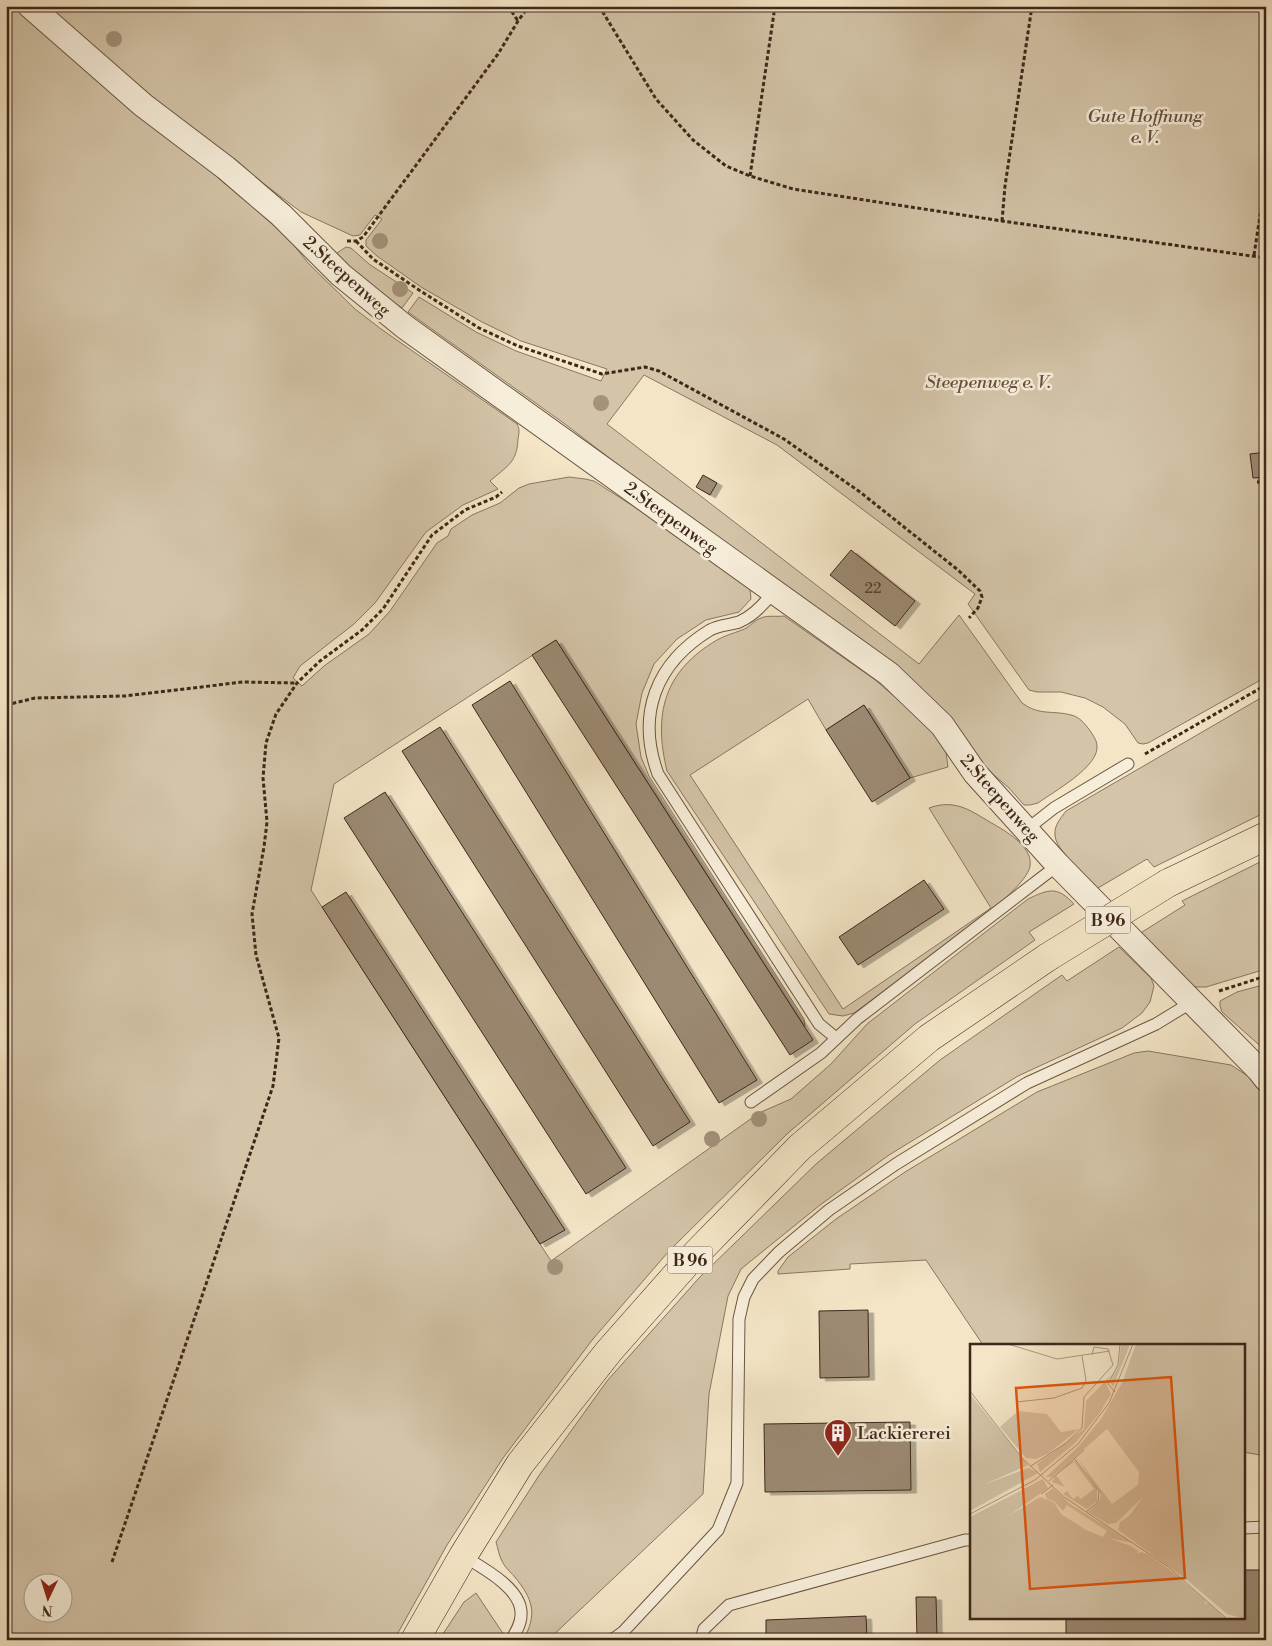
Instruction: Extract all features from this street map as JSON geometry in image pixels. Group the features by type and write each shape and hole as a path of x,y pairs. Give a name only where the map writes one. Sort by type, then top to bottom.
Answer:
{"main road":[{"name":"B 96","path":"415,1640 520,1464 609,1351 684,1265 800,1147 929,1038 1048,957 1168,883 1266,836"}],"street":[{"name":"2.Steepenweg","path":"30,6 143,105 226,168 281,215 321,256 405,327 889,674 942,725 975,773 1058,865 1266,1079"}],"lane":[{"path":"773,592 766,602 740,621 712,629 686,648 666,670 654,696 649,727 651,755 658,774 819,1024 836,1038"},
{"path":"1026,830 1054,808 1128,764"},
{"path":"750,1102 821,1052 857,1019 1058,865"},
{"path":"612,1640 623,1632 718,1530 737,1483 739,1318 744,1297 753,1279 779,1252 829,1210 1027,1082 1156,1024 1192,1002"},
{"path":"1244,1528 1266,1527"},
{"path":"701,1640 704,1630 729,1605 970,1540"},
{"path":"464,1556 491,1572 514,1593 522,1613 520,1625 511,1640"}],"path":[{"path":"508,6 518,21"},
{"path":"321,256 329,248 343,241 356,242 363,238 498,54 529,6"},
{"path":"599,6 656,98 693,140 726,166 750,176 793,189 1266,258"},
{"path":"750,176 774,6"},
{"path":"1002,221 1005,186 1032,6"},
{"path":"1254,255 1266,177"},
{"path":"356,242 373,259 419,290 479,328 518,346 602,374 645,367 659,372 784,439 860,492 969,580 980,591 982,597 978,608 969,618"},
{"path":"416,295 419,290"},
{"path":"1256,482 1266,482"},
{"path":"112,1562 273,1086 279,1038 256,955 252,914 267,822 263,778 266,743 276,714 297,683 320,661 362,630 383,609 432,535 465,510 496,497 502,492"},
{"path":"6,705 35,698 125,696 243,682 297,683"},
{"path":"1128,764 1266,685"},
{"path":"1192,1002 1233,985 1266,976"}],"green space":[{"path":"6,6 14,6 134,111 211,166 274,220 308,263 355,309 518,426 516,454 510,463 490,481 498,489 463,505 426,532 375,603 354,624 300,666 293,678 302,686 324,666 369,634 390,611 437,543 448,536 451,529 472,515 500,503 519,488 529,484 569,477 594,481 633,506 750,589 751,599 739,612 706,620 677,639 654,664 642,693 636,724 641,757 649,776 804,1019 805,1027 556,640 334,784 311,890 551,1261 759,1113 791,1099 831,1064 867,1024 1028,899 1047,891 1053,891 1063,894 1074,904 1029,932 1035,940 915,1024 787,1134 669,1251 593,1339 503,1458 447,1545 394,1640 6,1640"},
{"path":"45,6 1266,6 1266,677 1148,743 1138,743 1125,724 1103,707 1085,698 1061,692 1029,690 968,604 975,594 777,445 644,375 607,424 919,664 959,615 1022,703 1035,710 1074,716 1080,719 1096,740 1096,754 1091,762 1064,786 1038,803 1024,805 1009,788 987,769 951,719 565,424 408,312 419,297 476,332 516,351 601,381 607,369 521,341 482,322 421,287 366,246 366,240 382,219 375,215 360,235 353,236 301,212 148,96"},
{"path":"346,247 351,248 369,264 413,293 402,308 336,258 337,253"},
{"path":"784,616 874,679 935,731 946,752 948,767 910,778 864,705 826,730 808,699 690,775 843,1009 991,908 929,808 948,805 971,811 1013,837 1024,847 1030,859 1030,866 1023,880 981,919 854,1013 843,1016 829,1014 667,771 663,750 661,731 667,696 674,680 685,666 699,652 717,640 745,629 758,619"},
{"path":"1266,695 1266,812 1154,867 1147,859 1098,888 1060,848 1056,841 1055,831 1058,822 1066,811"},
{"path":"1266,859 1266,969 1206,987 1197,987 1190,985 1139,934 1185,905 1182,901"},
{"path":"1119,947 1151,978 1154,986 1150,1002 1142,1013 1122,1028 1018,1076 889,1155 820,1205 741,1269 728,1296 709,1394 703,1494 548,1640 523,1640 531,1622 531,1607 526,1592 503,1563 496,1542 540,1474 607,1381 699,1278 816,1164 940,1060 1062,975 1067,981"},
{"path":"1266,984 1266,1051 1222,1012 1220,1001 1237,992"},
{"path":"1148,1051 1231,1065 1251,1078 1266,1099 1266,1456 1244,1452 1244,1344 982,1344 926,1260 850,1264 850,1269 778,1274 778,1271 788,1257 836,1219 905,1172 1037,1092 1134,1053"},
{"path":"476,1593 504,1635 499,1640 439,1640 464,1602"}],"building":[{"path":"1266,452 1266,477 1253,478 1250,454"},
{"path":"703,475 717,483 710,495 696,487"},
{"path":"851,550 915,601 895,626 830,575"},
{"path":"556,640 813,1040 790,1055 532,655"},
{"path":"510,681 757,1080 719,1103 472,705"},
{"path":"864,705 910,778 872,802 826,730"},
{"path":"440,727 690,1122 653,1146 402,751"},
{"path":"385,792 626,1168 586,1194 344,818"},
{"path":"924,880 944,909 858,965 839,937"},
{"path":"346,892 565,1230 540,1244 322,907"},
{"path":"868,1310 869,1377 820,1378 819,1311"},
{"name":"Lackiererei","path":"910,1422 911,1490 765,1492 764,1424"},
{"path":"1244,1570 1266,1570 1266,1640 1066,1640 1066,1618 1244,1618"},
{"path":"916,1597 936,1597 937,1638 917,1638"},
{"path":"866,1616 867,1640 766,1640 766,1620"}],"place":[{"name":"Lackiererei","path":"838,1457"}],"park label":[{"name":"Gute Hoffnung e. V.","path":"1145,126"},
{"name":"Steepenweg e. V.","path":"988,382"}]}
